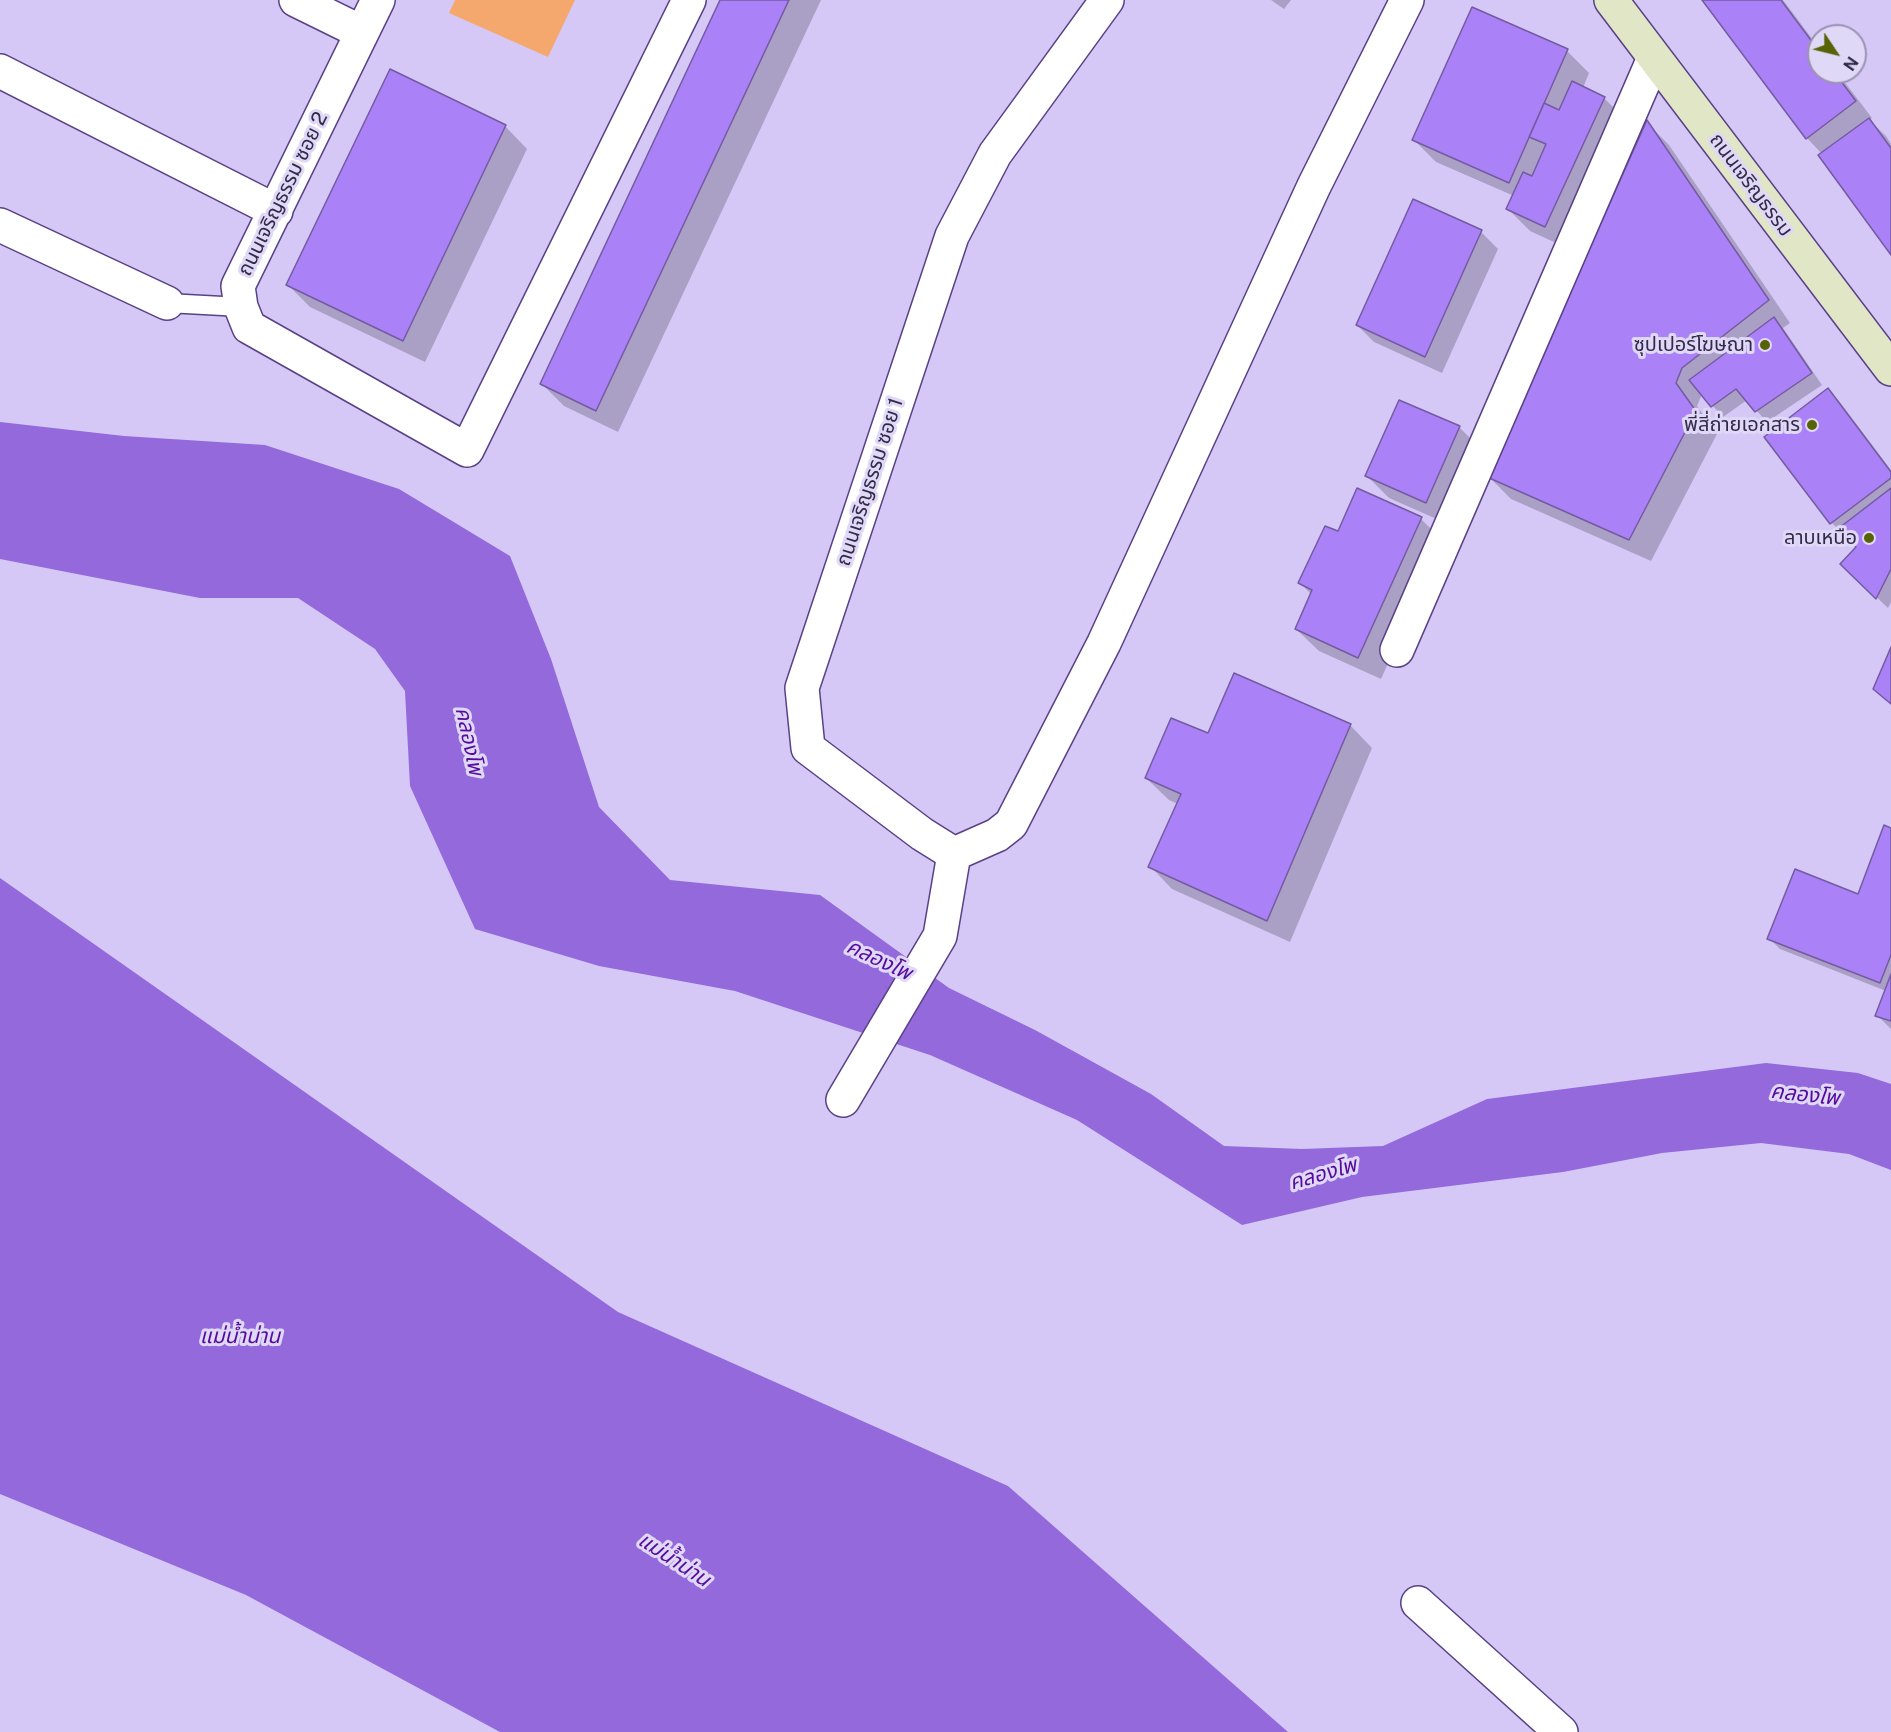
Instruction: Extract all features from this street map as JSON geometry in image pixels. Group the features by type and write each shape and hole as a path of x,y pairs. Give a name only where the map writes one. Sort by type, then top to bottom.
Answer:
{"street":[{"path":"296,0 361,32"},
{"name":"ถนนเจริญธรรม ซอย 2","path":"241,307 238,286 378,0"},
{"path":"241,307 249,327 467,450 689,0"},
{"name":"ถนนเจริญธรรม ซอย 1","path":"954,854 922,834 808,748 801,688 952,236 995,154 1107,0"},
{"path":"843,1100 940,936 954,854 997,835 1011,824 1104,643 1314,186 1407,0"},
{"name":"ถนนเจริญธรรม","path":"1611,0 1891,369"},
{"path":"1397,650 1654,58"},
{"path":"0,71 276,211"},
{"path":"0,225 168,303"},
{"path":"1418,1603 1561,1732"}],"lane":[{"path":"168,303 241,307"}],"shaded area":[{"path":"455,0 575,0 548,57 449,13"}],"water":[{"name":"คลองโพ","path":"0,422 124,436 265,445 399,489 510,556 551,659 599,807 670,880 820,895 949,988 1035,1030 1151,1094 1224,1146 1302,1149 1383,1146 1487,1099 1766,1063 1858,1073 1891,1084 1891,1170 1849,1154 1761,1143 1662,1153 1563,1172 1362,1197 1242,1225 1077,1120 930,1055 735,991 599,966 475,929 410,786 405,691 375,649 298,598 200,598 0,559"},
{"name":"แม่น้ำน่าน","path":"0,878 618,1312 1008,1486 1288,1732 500,1732 246,1595 0,1494"}],"building":[{"path":"720,0 789,0 596,411 540,384"},
{"path":"1702,0 1781,0 1807,35 1807,84 1843,84 1856,101 1806,139"},
{"path":"1472,7 1568,49 1509,183 1412,140"},
{"path":"390,69 506,125 403,341 286,285"},
{"path":"1572,81 1605,97 1545,227 1506,209 1523,172 1532,176 1546,144 1529,137 1544,103 1559,110"},
{"path":"1869,118 1891,148 1891,255 1818,155"},
{"path":"1647,120 1769,300 1682,368 1676,383 1696,411 1629,540 1487,477"},
{"path":"1413,199 1482,230 1425,357 1356,325"},
{"name":"ซุปเปอร์โฆษณา","path":"1774,317 1812,373 1755,412 1736,389 1711,407 1689,380"},
{"path":"1828,388 1891,472 1891,478 1830,524 1764,437"},
{"path":"1399,400 1460,426 1426,503 1365,476"},
{"path":"1357,488 1422,517 1358,658 1295,629 1312,590 1298,583 1325,526 1338,531"},
{"name":"ลาบเหนือ","path":"1891,488 1891,569 1876,599 1840,564 1856,547 1839,528"},
{"path":"1891,647 1891,704 1873,689"},
{"path":"1234,673 1351,724 1267,921 1148,867 1181,794 1145,778 1171,718 1208,733"},
{"path":"1884,825 1891,828 1891,955 1880,983 1767,939 1795,869 1858,894"},
{"path":"1891,974 1891,1021 1875,1016"}],"place":[{"name":"ซุปเปอร์โฆษณา","path":"1765,345"},
{"name":"พี่สี่ถ่ายเอกสาร","path":"1812,425"},
{"name":"ลาบเหนือ","path":"1869,538"}]}
